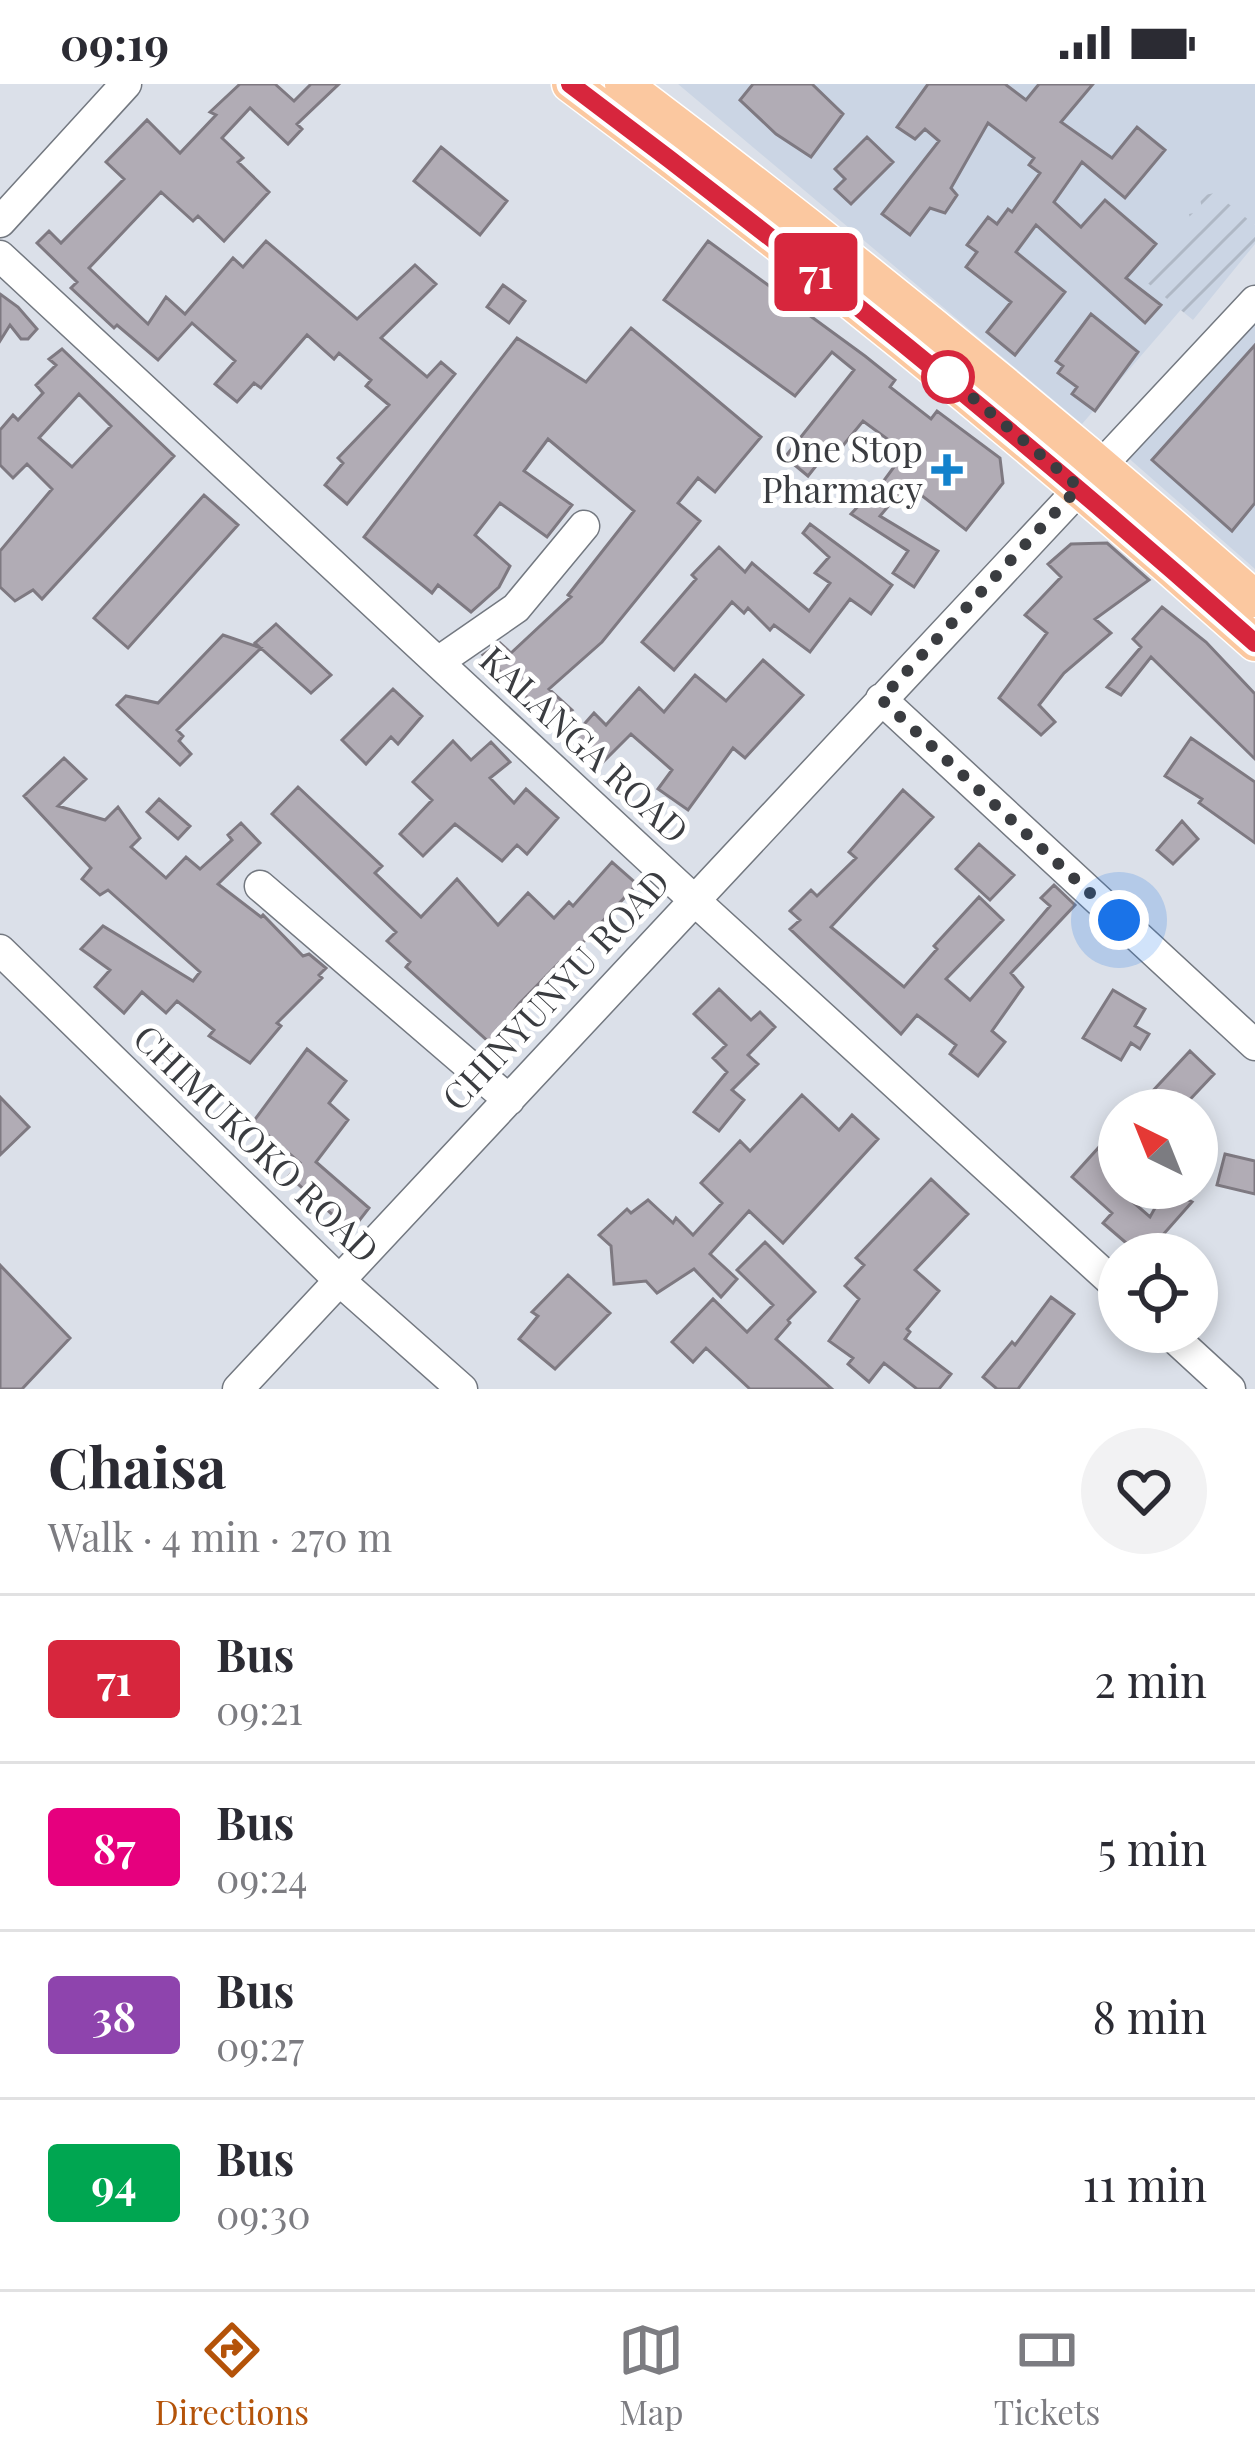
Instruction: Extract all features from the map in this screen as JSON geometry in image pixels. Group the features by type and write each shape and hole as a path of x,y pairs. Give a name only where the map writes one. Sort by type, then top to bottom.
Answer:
{"main road":[{"path":"570,84 900,337 1255,599"},
{"path":"623,84 783,204 1090,474 1255,644"}],"street":[{"path":"0,222 125,84"},
{"name":"KALANGA ROAD","path":"0,256 1098,1269"},
{"name":"CHINYUNYU ROAD","path":"238,1389 1255,301"},
{"path":"438,662 516,608 584,526"},
{"path":"881,699 1255,1046"},
{"path":"260,886 509,1100"},
{"name":"CHIMUKOKO ROAD","path":"0,950 340,1281 462,1389"},
{"path":"1191,1353 1230,1389"}],"shaded area":[{"path":"678,84 1255,84 1255,224 1082,424"},
{"path":"1215,193 1255,225 1255,244 1193,320 1139,276 1162,248 1176,250 1193,230 1189,214 1203,211 1199,196"},
{"path":"1255,321 1255,569 1125,455"}],"building":[{"path":"240,84 275,84 294,101 311,84 339,84 297,124 302,129 288,144 250,108 222,138 243,158 238,162 269,192 224,241 198,216 193,221 161,192 89,268 148,324 166,297 185,314 233,258 243,267 266,241 357,319 415,265 436,284 381,338 427,377 441,362 455,374 347,504 325,485 343,463 338,458 389,405 366,386 371,380 339,353 334,359 307,335 261,388 254,383 237,402 215,384 235,361 192,323 158,360 71,288 77,282 37,243 49,231 61,243 124,179 106,162 147,120 180,153 216,115 210,112"},
{"path":"753,84 812,84 843,114 811,157 776,134 740,100"},
{"path":"928,84 1005,84 1026,100 1039,84 1093,84 1061,122 1112,158 1137,127 1165,150 1125,198 1082,162 1054,202 1081,227 1105,200 1156,244 1126,278 1161,305 1145,323 1036,225 1016,252 1065,292 1015,355 987,332 1011,302 966,267 977,252 967,245 988,217 997,224 1008,209 1012,212 1040,173 1029,165 1034,158 988,123 951,188 957,195 945,213 930,208 910,235 882,214 939,141 925,129 915,139 897,127"},
{"path":"867,137 893,162 851,204 835,189 845,179 835,169"},
{"path":"441,147 507,201 480,235 414,181"},
{"path":"708,241 865,356 895,380 890,387 931,419 937,411 1000,458 1003,483 966,530 907,484 880,516 938,551 914,587 893,573 908,551 851,514 862,502 866,505 905,452 863,421 841,448 834,443 808,476 785,457 854,370 832,352 795,396 664,300"},
{"path":"503,285 525,301 509,323 487,307"},
{"path":"0,294 37,329 28,339 21,339 10,325 0,341"},
{"path":"1091,314 1138,352 1095,411 1072,394 1077,387 1058,373 1063,366 1056,361"},
{"path":"631,328 761,437 715,492 698,478 678,503 700,521 602,642 549,689 572,710 554,723 483,655 500,643 511,653 571,597 568,595 634,511 548,439 524,471 572,505 547,537 500,503 475,535 510,566 499,587 471,612 438,585 432,593 364,537 517,338 586,382"},
{"path":"1255,345 1255,503 1232,531 1152,460"},
{"path":"62,349 174,456 42,599 33,590 15,601 0,587 0,551 52,489 27,464 13,478 0,465 0,430 13,415 18,420 43,393 36,385 56,365 49,359","holes":["79,394 111,426 72,467 39,438"]},
{"path":"204,495 238,525 128,648 94,618"},
{"path":"810,524 892,585 871,614 850,599 810,652 732,602 674,670 642,642 719,547 745,572 752,563 809,611 830,583 815,573 829,557 803,533"},
{"path":"1107,543 1149,580 1095,619 1111,633 1064,673 1039,705 1055,722 1041,735 999,698 1047,633 1025,615 1061,577 1048,564 1071,544"},
{"path":"1162,607 1206,642 1255,694 1255,759 1151,657 1121,695 1107,687 1141,647 1133,639"},
{"path":"276,624 331,675 311,693 255,643"},
{"path":"223,635 261,648 177,730 183,736 179,741 191,754 180,765 117,705 126,696 158,703"},
{"path":"763,660 803,695 745,758 733,748 688,810 658,789 672,770 631,734 599,766 572,738 594,713 606,725 639,688 664,712 695,675 726,701"},
{"path":"393,689 422,716 398,744 391,737 366,764 342,740"},
{"path":"1191,738 1255,782 1255,843 1199,803 1202,799 1165,776"},
{"path":"453,741 471,760 491,742 510,762 490,778 514,803 526,789 558,818 527,854 517,845 502,861 455,824 423,856 400,834 432,800 413,782"},
{"path":"64,758 86,779 58,806 105,820 118,807 140,838 131,847 166,878 186,857 200,869 232,840 228,835 241,823 260,843 218,884 263,915 303,956 309,954 326,968 319,975 322,978 277,1023 281,1026 250,1063 209,1036 214,1030 177,1001 166,1013 142,992 124,1013 95,987 110,970 81,949 103,926 193,981 200,972 108,890 100,895 82,879 91,868 24,796"},
{"path":"298,787 382,866 375,873 421,917 457,879 498,925 528,893 554,918 569,902 573,906 612,862 637,884 519,1004 490,1043 406,967 410,962 387,941 396,932 272,814"},
{"path":"903,790 933,817 831,927 904,987 979,897 1003,920 946,979 970,1000 1050,906 1041,898 1054,885 1075,905 1011,973 1023,987 992,1031 1005,1042 978,1076 950,1054 956,1045 917,1015 901,1034 790,929 800,920 790,911 811,890 817,896 856,858 849,852"},
{"path":"159,799 190,826 178,839 147,812"},
{"path":"1182,821 1198,839 1173,864 1157,850"},
{"path":"979,844 1014,875 990,900 956,869"},
{"path":"719,989 751,1020 760,1012 775,1027 748,1055 758,1064 732,1090 744,1100 719,1131 694,1112 727,1072 713,1058 726,1045 694,1014"},
{"path":"1113,990 1145,1009 1135,1026 1149,1034 1140,1049 1131,1043 1121,1060 1083,1038"},
{"path":"307,1049 346,1081 329,1103 348,1120 316,1162 369,1208 351,1231 289,1176 300,1163 253,1122"},
{"path":"1190,1051 1214,1074 1200,1089 1155,1089"},
{"path":"802,1095 839,1130 852,1115 878,1139 783,1243 749,1211 710,1254 737,1279 721,1297 694,1269 657,1293 646,1281 614,1284 611,1246 599,1235 627,1209 631,1213 648,1200 693,1235 722,1203 701,1183 740,1141 750,1151"},
{"path":"0,1097 29,1127 0,1155"},
{"path":"1098,1148 1098,1200 1072,1177"},
{"path":"1225,1154 1255,1161 1255,1194 1218,1185"},
{"path":"931,1179 968,1214 915,1270 939,1291 907,1329 905,1339 951,1374 939,1389 917,1389 884,1363 869,1382 848,1364 853,1358 829,1341 859,1299 845,1286 864,1265 856,1258"},
{"path":"1108,1209 1141,1209 1150,1217 1154,1209 1186,1209 1165,1233 1115,1233 1103,1223 1112,1213"},
{"path":"765,1242 815,1292 776,1339 832,1389 750,1389 706,1348 693,1362 672,1342 713,1299 747,1332 773,1305 737,1270"},
{"path":"0,1265 70,1338 22,1389 0,1389"},
{"path":"568,1275 610,1313 555,1369 519,1339 538,1316 532,1312"},
{"path":"1051,1297 1074,1314 1018,1389 997,1389 983,1377 1012,1342 1015,1345"}],"bus line":[{"name":"71","path":"570,84 900,337 1255,643"}],"place":[{"name":"One Stop Pharmacy","path":"947,470"}],"route":[{"path":"948,377 936,367 1079,487 881,699 1119,920"}]}
